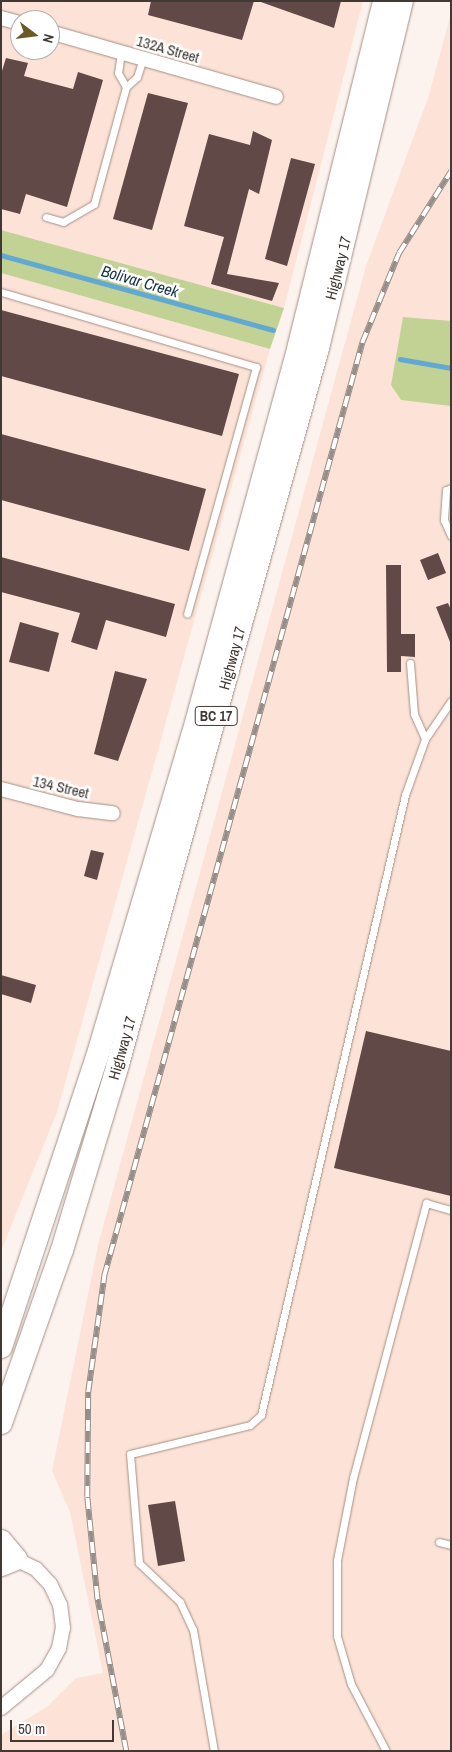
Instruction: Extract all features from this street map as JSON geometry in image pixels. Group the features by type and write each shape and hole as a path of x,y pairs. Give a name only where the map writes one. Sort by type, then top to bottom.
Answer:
{"highway":[{"name":"Highway 17","path":"1,1346 98,1057 192,736 302,335 384,1"},
{"name":"Highway 17","path":"1,1423 62,1250 121,1054 318,348 402,1"},
{"path":"1,1541 6,1559"}],"street":[{"name":"132A Street","path":"60,35 276,97"},
{"name":"134 Street","path":"1,789 78,809 113,814"},
{"path":"1,1708 40,1678 54,1660 63,1628 55,1592 36,1569 6,1559"}],"lane":[{"path":"121,52 118,73 126,87"},
{"path":"46,217 63,222 94,204 126,87 137,77 143,59"},
{"path":"1,292 256,366 187,614"},
{"path":"451,488 446,490 444,520 451,536"},
{"path":"410,664 414,714 425,739"},
{"path":"214,1751 193,1630 180,1602 139,1563 130,1454 250,1425 261,1415 405,795 425,739 451,701"},
{"path":"386,1751 351,1684 337,1636 337,1560 353,1478 426,1203 451,1210"},
{"path":"439,1542 451,1545"}],"shaded area":[{"path":"1,1 363,1 284,308 1,230"},
{"path":"451,13 451,1751 1,1751 1,1735 48,1706 76,1678 103,1673 70,1512 52,1471 98,1245 366,266 429,95"},
{"path":"1,273 270,349 57,1112 1,1251"}],"green space":[{"path":"1,230 284,308 270,349 1,273"},
{"path":"403,317 451,321 451,406 401,400 391,385"}],"building":[{"path":"151,1 254,1 242,40 148,15"},
{"path":"258,1 341,1 334,28"},
{"path":"6,58 28,63 24,76 73,89 78,72 103,80 67,207 26,194 20,214 1,209 1,74"},
{"path":"148,93 188,103 152,230 113,219"},
{"path":"253,131 272,140 259,194 249,189 227,274 279,283 272,301 211,284 224,237 184,226 209,134 250,145"},
{"path":"291,158 315,164 287,266 265,259"},
{"path":"1,310 239,374 222,436 1,376"},
{"path":"1,434 206,489 189,551 1,500"},
{"path":"438,553 446,573 428,580 420,560"},
{"path":"1,557 175,604 166,637 106,620 97,650 71,642 80,613 1,592"},
{"path":"386,565 401,565 401,634 415,634 415,657 401,656 401,672 387,672"},
{"path":"448,603 451,610 450,642 436,607"},
{"path":"20,622 59,633 49,672 9,662"},
{"path":"115,671 147,679 118,761 94,754"},
{"path":"91,850 104,853 97,880 84,876"},
{"path":"1,975 36,985 31,1003 1,994"},
{"path":"366,1031 451,1051 451,1196 334,1168"},
{"path":"175,1501 185,1561 158,1566 148,1505"}],"waterway":[{"name":"Bolivar Creek","path":"1,255 273,330"},
{"name":"Bolivar Creek","path":"400,359 451,368"}],"railway":[{"path":"126,1751 97,1597 87,1497 88,1392 104,1276 362,343 399,253 451,171"}]}
